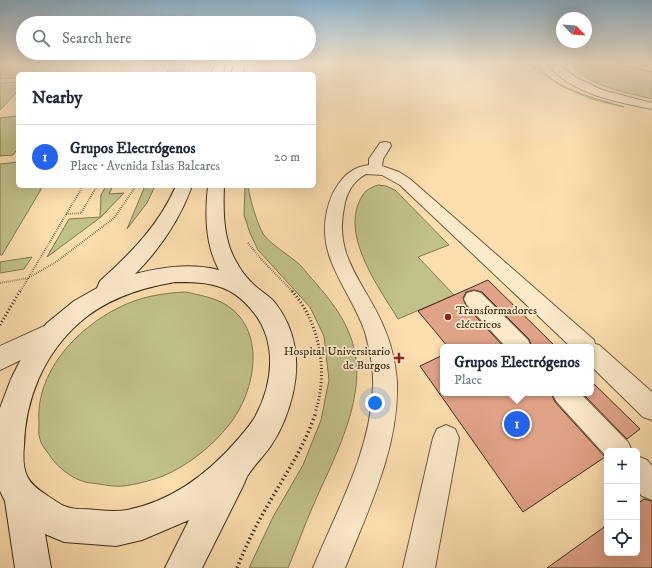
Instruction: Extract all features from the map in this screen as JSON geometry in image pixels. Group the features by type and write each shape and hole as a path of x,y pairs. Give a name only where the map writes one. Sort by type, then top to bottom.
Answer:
{"main road":[{"path":"96,299 130,268 156,236 173,209 183,188"},
{"path":"216,188 215,198 219,243 225,261 242,287"},
{"path":"21,498 61,524 117,529 150,521 182,507 213,488 238,464 264,430 278,397 284,370 283,346 276,325 265,307 242,287 225,279 199,274 175,274 152,277 125,285 96,299 72,315 51,334 34,353 20,373 6,407 0,443 3,464 21,498 33,568"},
{"path":"0,358 51,334"},
{"path":"184,568 238,464"}],"lane":[{"path":"595,91 622,100 652,106"},
{"path":"374,170 376,159 385,146"},
{"path":"329,568 364,482 382,428 385,388 383,361 375,330 338,260 334,242 332,219 340,193 350,179 361,171 374,170 396,175 583,344"},
{"path":"474,299 517,344"},
{"path":"594,355 652,408"},
{"path":"567,396 616,448"},
{"path":"419,568 446,438"},
{"path":"640,473 652,486"}],"path":[{"path":"0,325 82,188"},
{"path":"66,214 81,213 96,188"},
{"path":"0,283 28,278 56,262 114,218 135,188"}],"green space":[{"path":"0,91 16,91 16,93 0,110"},
{"path":"571,91 624,107 591,99"},
{"path":"618,91 652,91 652,99"},
{"path":"16,116 16,151 13,155 0,156 0,118"},
{"path":"16,162 16,188 42,188 2,255 0,255 0,164"},
{"path":"378,185 386,186 395,190 449,245 418,257 454,295 398,319 365,262 355,230 355,215 363,194 372,187"},
{"path":"105,188 112,188 109,194 124,193 101,217 47,257 69,219 100,217 101,195"},
{"path":"144,188 154,188 147,203 127,229"},
{"path":"245,188 248,188 254,211 264,235 271,243 301,266 336,309 351,338 356,359 356,381 353,402 340,446 288,568 249,568 273,517 303,465 321,420 329,380 324,336 310,307 258,250 244,215"},
{"path":"32,257 24,269 0,273 0,262"},
{"path":"186,292 223,303 237,314 247,328 252,344 253,361 251,378 246,395 229,425 208,447 191,461 173,472 159,478 132,485 115,486 85,482 68,474 50,456 39,437 40,405 44,387 51,370 73,340 102,317 134,301 168,293"}],"building":[{"path":"488,280 553,344 531,344 529,339 482,292 474,290 466,292 463,298 466,306 501,344 446,344 418,311"},
{"path":"440,356 440,394 420,366"},
{"path":"594,384 640,429 627,439 585,396 594,396"},
{"path":"441,396 552,396 555,402 604,458 523,512"},
{"path":"644,499 652,501 652,568 547,568 604,527 604,556 640,556 640,502"}],"place":[{"name":"Transformadores eléctricos","path":"448,317"},
{"name":"Hospital Universitario de Burgos","path":"399,358"},
{"name":"Grupos Electrógenos","path":"517,424"}]}
